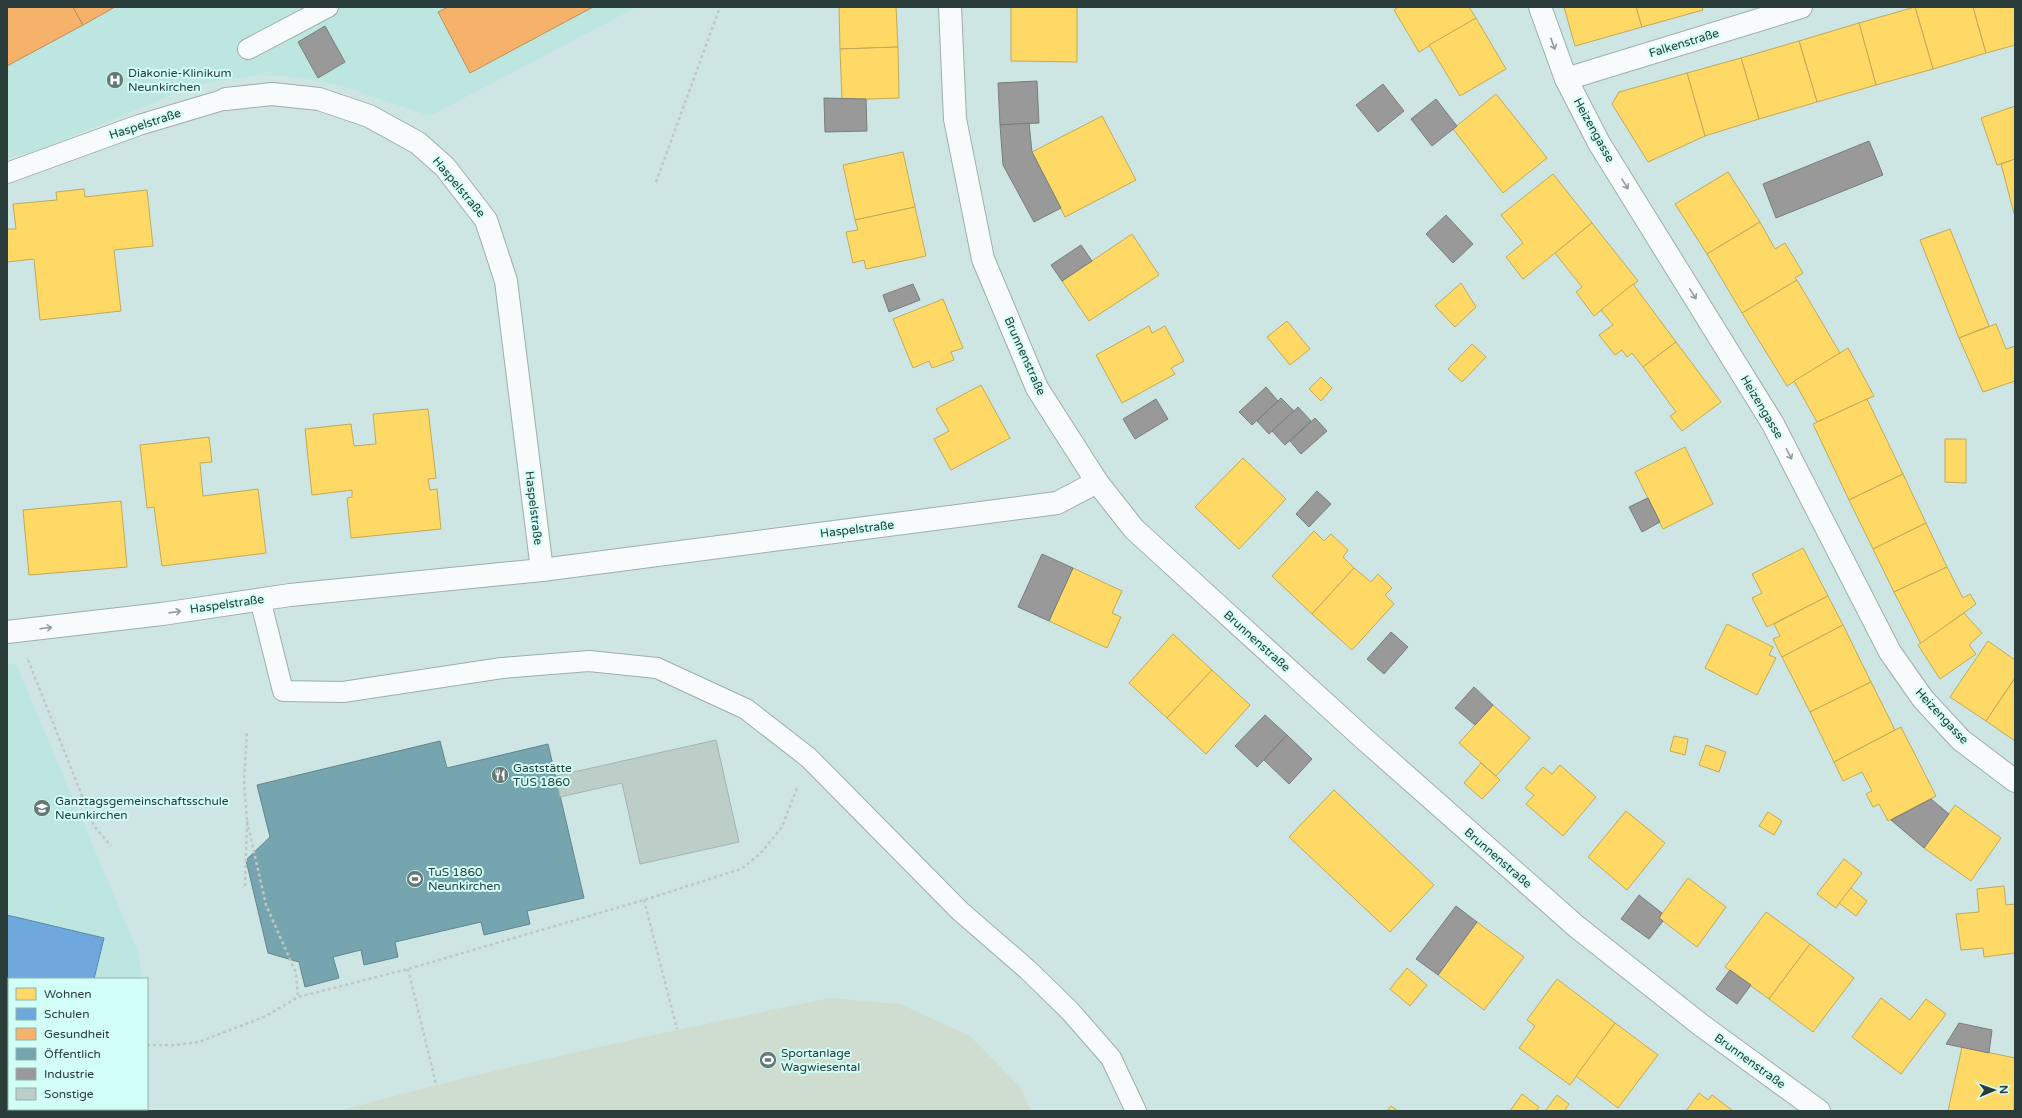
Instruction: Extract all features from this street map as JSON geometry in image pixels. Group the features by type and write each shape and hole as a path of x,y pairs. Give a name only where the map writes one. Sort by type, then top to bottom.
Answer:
{"street":[{"name":"Brunnenstraße","path":"950,7 955,119 983,259 1037,388 1097,482 1134,529 1362,737 1577,927 1701,1025 1819,1111"},
{"name":"Heizengasse","path":"1540,7 1566,79 1599,143 1773,424 1890,652 1923,699 1961,740 2015,781"},
{"name":"Falkenstraße","path":"1566,79 1801,7"},
{"name":"Haspelstraße","path":"226,99 272,94 319,99 369,116 418,143 445,167 486,220 506,281 542,570"},
{"name":"Haspelstraße","path":"12,631 162,614 260,599 542,570 1057,503 1097,482"}],"lane":[{"path":"248,49 328,7"},
{"name":"Haspelstraße","path":"7,173 139,125 226,99"},
{"path":"260,599 283,691 343,692 502,668 589,661 657,668 746,709 809,758 960,911 1028,970 1070,1011 1112,1058 1136,1111"}],"path":[{"path":"656,182 720,7"},
{"path":"12,631 94,826 111,846"},
{"path":"245,886 247,821 244,781 247,731"},
{"path":"148,1045 176,1045 199,1042 266,1016 298,997 408,969 644,900 741,869 760,854 782,827 809,758"},
{"path":"247,821 266,905 296,973 298,997"},
{"path":"644,900 677,1030"},
{"path":"408,969 436,1084"}],"shaded area":[{"name":"Diakonie-Klinikum Neunkirchen","path":"7,7 637,7 430,116 341,86 297,77 259,75 199,84 41,149 7,158"},
{"name":"Ganztagsgemeinschaftsschule Neunkirchen","path":"7,664 16,664 138,952 142,978 8,978 8,1110 98,1111 7,1111"},
{"name":"Sportanlage Wagwiesental","path":"830,998 900,1004 970,1036 1021,1088 1031,1111 339,1111 522,1064"}],"building: Wohnen":[{"path":"839,7 896,7 898,47 840,49"},
{"path":"1011,7 1077,7 1077,62 1011,61"},
{"path":"1398,7 1469,7 1476,18 1419,52 1394,10"},
{"path":"1564,7 1636,7 1642,27 1575,46"},
{"path":"1636,7 1702,7 1703,10 1642,27"},
{"path":"1915,7 1973,7 1986,53 1933,69"},
{"path":"1915,7 1933,69 1876,85 1859,23"},
{"path":"1973,7 2015,7 2015,45 1986,53"},
{"path":"1476,18 1506,69 1460,96 1429,45"},
{"path":"1859,23 1876,85 1817,102 1799,41"},
{"path":"1799,41 1817,102 1759,119 1741,58"},
{"path":"898,47 899,98 842,100 840,49"},
{"path":"1741,58 1759,119 1705,136 1687,73"},
{"path":"1687,73 1705,136 1648,162 1612,104 1619,92"},
{"path":"1496,94 1547,158 1503,193 1453,129"},
{"path":"2015,106 2015,159 1997,165 1981,118"},
{"path":"1102,116 1136,180 1065,217 1032,152"},
{"path":"903,152 915,207 855,220 843,165"},
{"path":"2015,159 2015,217 2001,164"},
{"path":"1728,172 1760,222 1707,254 1675,204"},
{"path":"1553,174 1592,223 1523,279 1506,257 1523,243 1501,215"},
{"path":"84,189 85,197 147,190 153,246 114,250 121,311 40,320 34,259 7,262 7,229 16,229 13,204 57,200 56,192"},
{"path":"915,207 926,256 866,269 864,260 853,263 846,232 858,230 855,220"},
{"path":"1760,222 1775,249 1785,243 1803,273 1795,278 1797,280 1742,313 1707,254"},
{"path":"1592,223 1638,281 1594,316 1576,292 1582,287 1555,253"},
{"path":"1950,229 1989,326 1959,338 1920,240"},
{"path":"1132,234 1159,275 1089,321 1062,281"},
{"path":"1797,280 1840,353 1787,386 1742,313"},
{"path":"1461,283 1476,307 1455,327 1435,306"},
{"path":"1633,284 1676,342 1643,367 1632,353 1627,357 1622,350 1615,355 1599,335 1613,325 1601,310"},
{"path":"943,299 963,348 951,352 954,360 932,368 929,361 913,368 893,319"},
{"path":"1287,321 1310,349 1290,365 1267,337"},
{"path":"1996,324 2006,349 2015,346 2015,381 1983,392 1959,338"},
{"path":"1149,326 1152,333 1165,326 1184,361 1171,368 1175,374 1122,403 1096,355"},
{"path":"1676,342 1721,402 1682,431 1670,416 1676,412 1643,367"},
{"path":"1472,344 1486,357 1462,382 1448,369"},
{"path":"1848,348 1874,396 1817,422 1794,381"},
{"path":"1321,377 1332,388 1321,401 1309,389"},
{"path":"981,385 1010,438 951,470 934,439 949,431 936,409"},
{"path":"1867,399 1903,474 1849,500 1813,424"},
{"path":"428,409 436,478 428,479 430,490 437,489 441,529 351,538 347,498 352,497 352,490 312,495 305,429 351,424 354,446 376,444 373,414"},
{"path":"209,437 212,462 200,463 203,496 258,489 266,553 162,566 154,507 147,508 140,445"},
{"path":"1945,439 1966,439 1966,483 1945,482"},
{"path":"1685,447 1713,504 1663,529 1635,472"},
{"path":"1243,458 1286,499 1239,549 1195,507"},
{"path":"1903,474 1926,523 1873,549 1849,500"},
{"path":"121,501 127,567 29,575 23,510"},
{"path":"1926,523 1947,567 1894,592 1873,549"},
{"path":"1314,531 1324,541 1331,534 1348,550 1343,557 1354,568 1312,614 1272,576"},
{"path":"1803,548 1828,596 1767,627 1752,598 1762,593 1752,574"},
{"path":"1947,567 1963,598 1970,594 1976,604 1921,644 1894,592"},
{"path":"1073,568 1122,591 1112,613 1121,617 1107,648 1049,621"},
{"path":"1354,568 1371,582 1378,574 1392,588 1385,595 1394,604 1352,650 1312,614"},
{"path":"1828,596 1843,625 1782,657 1773,639 1780,636 1774,624"},
{"path":"1964,613 1982,633 1969,645 1976,654 1940,679 1918,645"},
{"path":"1727,624 1773,647 1769,655 1776,658 1757,695 1705,668"},
{"path":"1843,625 1871,682 1810,712 1782,657"},
{"path":"1173,634 1212,670 1167,718 1129,683"},
{"path":"1988,641 2015,660 2015,678 1986,721 1950,697"},
{"path":"1212,670 1250,705 1206,754 1167,718"},
{"path":"2015,678 2015,741 1986,721"},
{"path":"1871,682 1895,730 1834,762 1810,712"},
{"path":"1493,705 1530,738 1496,776 1459,743"},
{"path":"1901,727 1936,796 1888,821 1879,804 1873,807 1866,794 1872,791 1862,772 1843,781 1834,762"},
{"path":"1674,736 1688,739 1685,755 1670,751"},
{"path":"1706,745 1726,752 1719,772 1699,765"},
{"path":"1481,763 1500,780 1482,799 1464,783"},
{"path":"1560,765 1596,797 1563,836 1526,804 1534,795 1525,788 1543,767 1552,774"},
{"path":"1334,790 1434,885 1390,932 1289,837"},
{"path":"1955,805 2001,838 1971,881 1924,848"},
{"path":"1626,811 1665,843 1627,890 1588,857"},
{"path":"1768,812 1782,821 1774,835 1759,826"},
{"path":"1844,859 1862,873 1836,908 1817,894"},
{"path":"1688,878 1726,907 1697,947 1659,918"},
{"path":"2004,886 2006,905 2015,904 2015,953 1984,957 1983,948 1961,950 1956,914 1979,912 1977,889"},
{"path":"1851,888 1867,901 1856,916 1839,903"},
{"path":"1766,912 1810,944 1769,999 1725,967"},
{"path":"1477,922 1524,957 1484,1010 1438,975"},
{"path":"1810,944 1854,978 1813,1032 1769,999"},
{"path":"1407,968 1427,985 1410,1006 1390,989"},
{"path":"1557,979 1615,1023 1570,1085 1519,1048 1535,1026 1527,1020"},
{"path":"1881,998 1910,1020 1926,999 1946,1014 1901,1074 1852,1037"},
{"path":"1615,1023 1658,1055 1618,1108 1576,1076"},
{"path":"1962,1047 2015,1058 2014,1111 1948,1111"},
{"path":"1699,1093 1708,1100 1712,1095 1733,1111 1686,1111"},
{"path":"1522,1094 1539,1107 1536,1111 1510,1111"},
{"path":"1557,1095 1569,1104 1564,1111 1545,1111"},
{"path":"1391,1106 1398,1111 1387,1111"}],"building: Schulen":[{"path":"7,915 104,938 94,978 8,978 7,1033"}],"building: Gesundheit":[{"path":"7,7 73,7 83,25 7,66"},
{"path":"73,7 115,7 83,25"},
{"path":"448,7 593,7 470,73 438,12"}],"building: Öffentlich":[{"name":"TuS 1860 Neunkirchen","path":"440,741 447,768 548,744 584,898 527,911 530,924 484,935 481,922 395,942 398,957 364,965 361,950 333,957 339,978 305,987 299,962 268,953 246,860 270,837 257,785"}],"building: Industrie":[{"path":"325,26 345,62 318,78 298,42"},
{"path":"1037,81 1039,123 1000,125 998,83"},
{"path":"1383,84 1404,111 1378,132 1356,105"},
{"path":"824,98 866,99 867,131 825,132"},
{"path":"1436,99 1457,126 1432,146 1411,119"},
{"path":"1029,123 1032,152 1061,208 1034,222 1003,165 1000,125"},
{"path":"1869,141 1883,175 1776,218 1763,184"},
{"path":"1446,215 1473,244 1453,263 1426,234"},
{"path":"1081,245 1092,261 1062,281 1051,265"},
{"path":"913,284 920,300 889,312 883,295"},
{"path":"1266,387 1278,401 1252,425 1239,412"},
{"path":"1281,398 1294,411 1269,434 1257,421"},
{"path":"1156,399 1168,419 1135,439 1123,419"},
{"path":"1298,407 1311,421 1285,445 1272,431"},
{"path":"1315,418 1327,431 1301,454 1290,441"},
{"path":"1317,491 1331,504 1309,527 1296,514"},
{"path":"1648,498 1660,522 1642,532 1629,507"},
{"path":"1042,554 1073,568 1049,621 1018,607"},
{"path":"1391,632 1408,647 1384,674 1367,659"},
{"path":"1474,687 1493,705 1475,725 1455,708"},
{"path":"1265,715 1287,735 1257,767 1235,746"},
{"path":"1287,735 1312,759 1289,784 1264,760"},
{"path":"1931,799 1949,814 1924,848 1891,820"},
{"path":"1639,895 1662,913 1659,918 1663,921 1649,939 1621,919"},
{"path":"1456,906 1477,922 1438,975 1416,959"},
{"path":"1730,970 1751,985 1737,1004 1716,989"},
{"path":"1959,1023 1992,1030 1989,1053 1946,1044"}],"building: Sonstige":[{"path":"716,740 739,842 640,864 622,783 560,797 556,776"}],"place":[{"name":"Diakonie-Klinikum Neunkirchen","path":"115,80"},
{"name":"Gaststätte TUS 1860","path":"500,775"},
{"name":"Ganztagsgemeinschaftsschule Neunkirchen","path":"42,808"},
{"name":"TuS 1860 Neunkirchen","path":"415,879"},
{"name":"Sportanlage Wagwiesental","path":"768,1060"}]}
